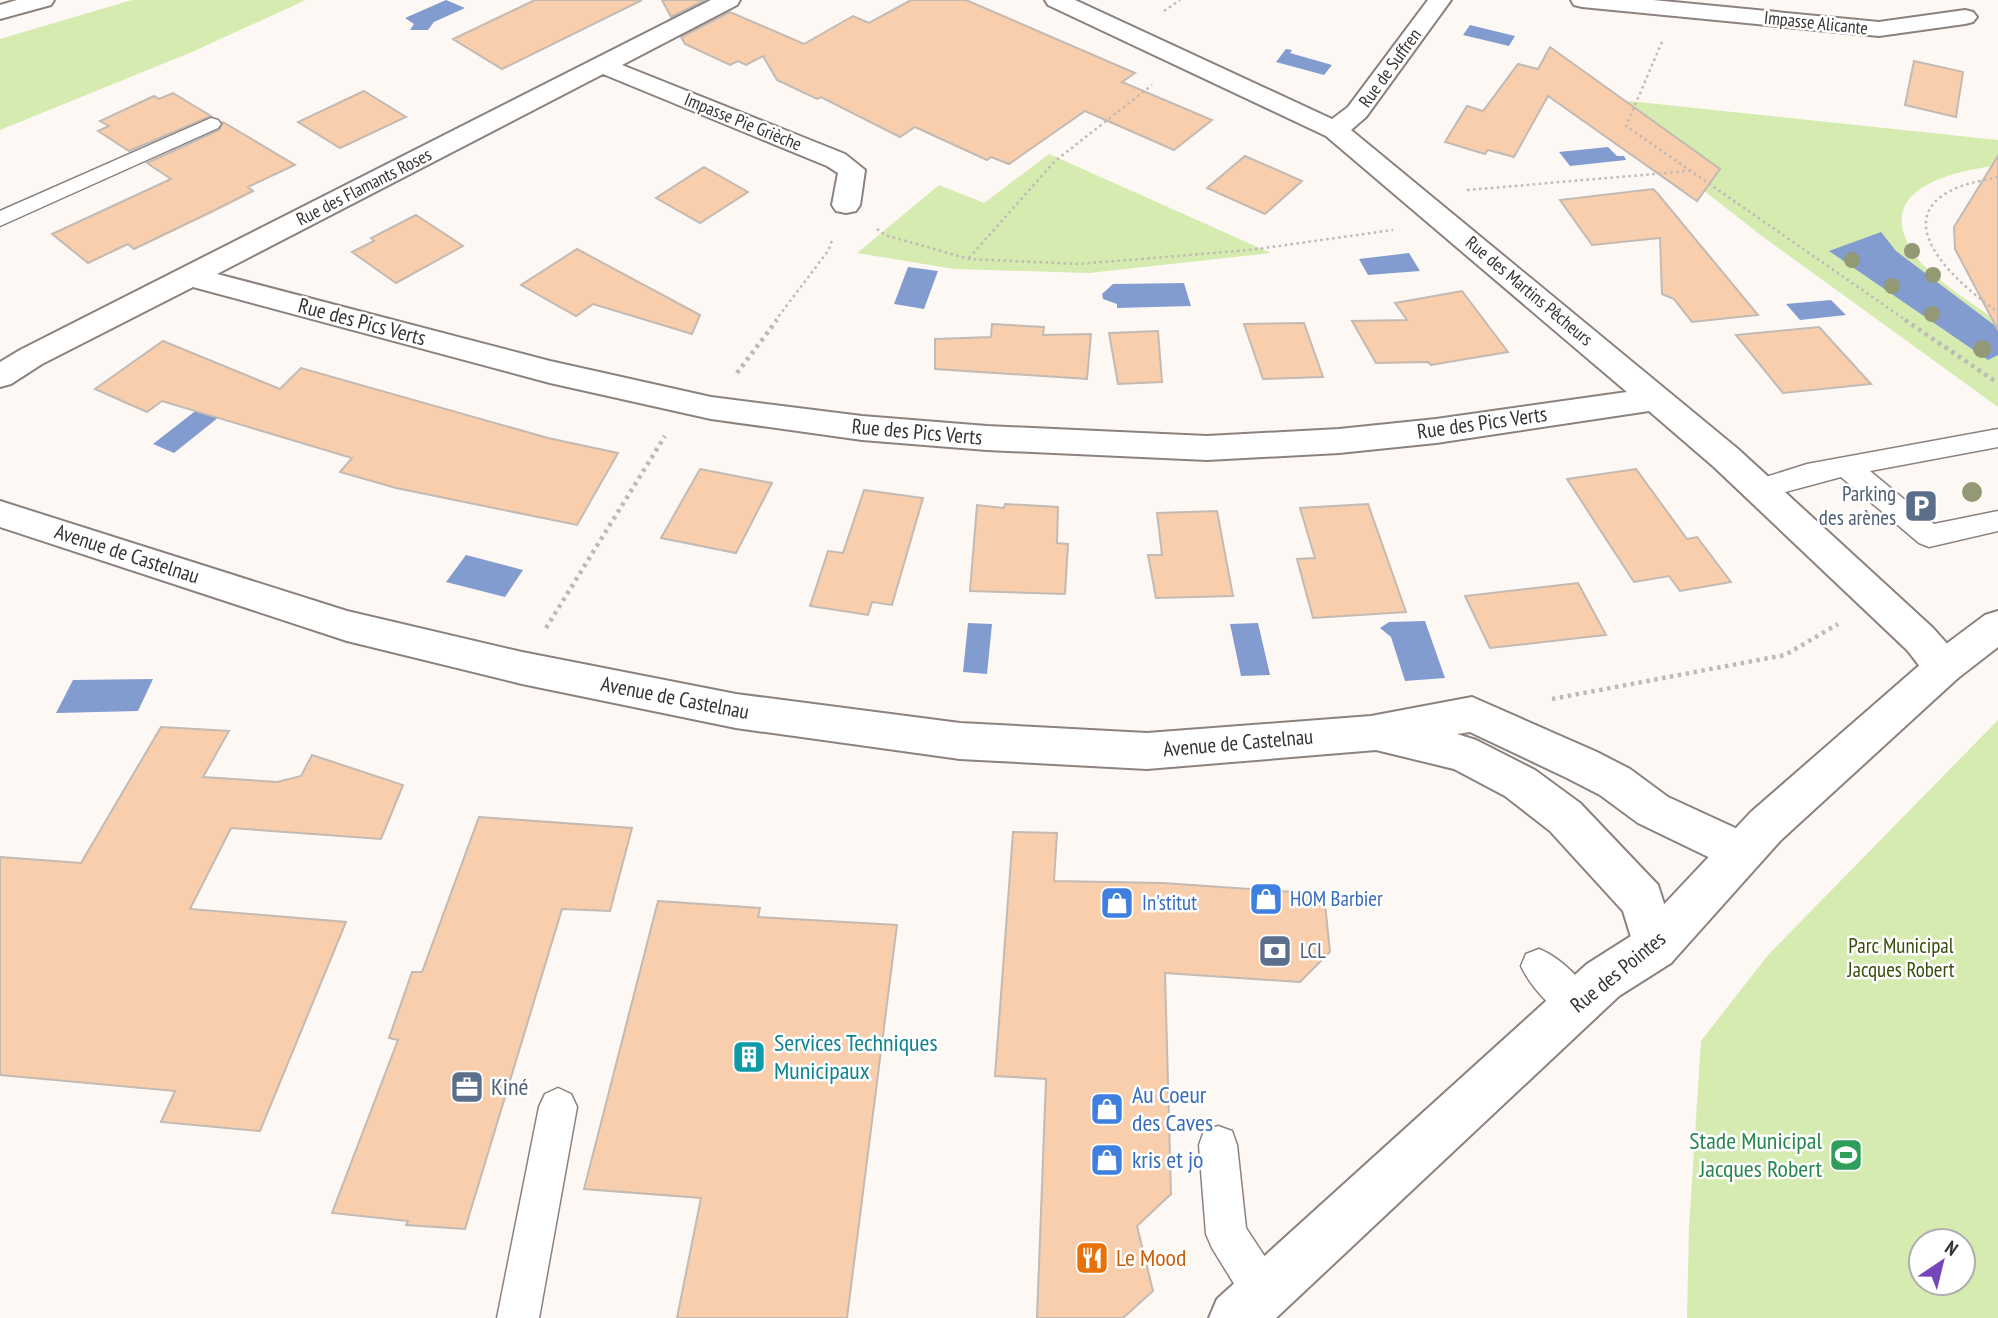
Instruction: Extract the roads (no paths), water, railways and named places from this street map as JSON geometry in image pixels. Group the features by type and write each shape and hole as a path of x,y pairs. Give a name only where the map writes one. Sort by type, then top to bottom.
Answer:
{"street":[{"path":"0,12 43,0"},
{"name":"Rue des Flamants Roses","path":"0,376 68,338 192,277 729,0"},
{"name":"Rue des Martins Pêcheurs","path":"1056,0 1335,130 1657,399 1759,489 1920,639 1944,667"},
{"name":"Rue de Suffren","path":"1335,130 1357,112 1440,0"},
{"name":"Impasse Alicante","path":"1583,0 1879,29 1965,17"},
{"name":"Impasse Pie Grièche","path":"601,65 836,160 852,170 846,205"},
{"name":"Rue des Pics Verts","path":"192,277 590,381 711,408 862,428 1001,439 1207,448 1339,441 1423,432 1657,399"},
{"name":"Avenue de Castelnau","path":"0,514 347,626 522,668 736,711 960,741 1147,751 1371,733 1472,714 1593,770 1615,782 1653,810 1742,852"},
{"name":"Rue des Pointes","path":"1250,1306 1603,979 1655,947 1776,817 1944,667 1998,626"},
{"name":"Avenue de Castelnau","path":"1371,733 1462,753 1520,783 1565,817 1642,900 1655,947"}],"lane":[{"path":"0,219 211,124"},
{"path":"1759,489 1807,474 1998,438"},
{"path":"1846,466 1929,536 1998,520"},
{"path":"1539,966 1577,1004"},
{"path":"518,1318 558,1107"},
{"path":"1219,1145 1226,1234 1250,1306"}],"water":[{"path":"446,0 465,8 434,22 428,30 410,30 414,24 405,18"},
{"path":"1470,25 1515,36 1509,46 1463,35"},
{"path":"1286,49 1292,50 1290,53 1332,65 1324,75 1276,62"},
{"path":"1608,147 1626,160 1570,166 1559,152"},
{"path":"1881,232 1896,251 1998,328 1998,355 1988,360 1829,251"},
{"path":"1409,253 1420,271 1368,275 1359,259"},
{"path":"908,267 938,271 924,309 894,304"},
{"path":"1184,283 1191,306 1117,308 1117,304 1103,299 1102,294 1113,284"},
{"path":"1831,300 1846,315 1800,320 1786,304"},
{"path":"203,405 224,413 174,453 153,444"},
{"path":"466,555 523,570 505,597 446,582"},
{"path":"1425,621 1445,678 1405,681 1391,637 1380,628 1389,622"},
{"path":"968,623 992,624 987,674 963,672"},
{"path":"1258,623 1270,675 1241,676 1230,624"},
{"path":"153,679 138,711 56,713 73,680"}],"place":[{"name":"Parking des arènes","path":"1921,506"},
{"name":"HOM Barbier","path":"1266,899"},
{"name":"In'stitut","path":"1117,903"},
{"name":"LCL","path":"1275,951"},
{"name":"Services Techniques Municipaux","path":"749,1057"},
{"name":"Kiné","path":"467,1087"},
{"name":"Au Coeur des Caves","path":"1107,1109"},
{"name":"Stade Municipal Jacques Robert","path":"1846,1155"},
{"name":"kris et jo","path":"1107,1160"},
{"name":"Le Mood","path":"1092,1258"}],"park label":[{"name":"Parc Municipal Jacques Robert","path":"1901,958"}]}
